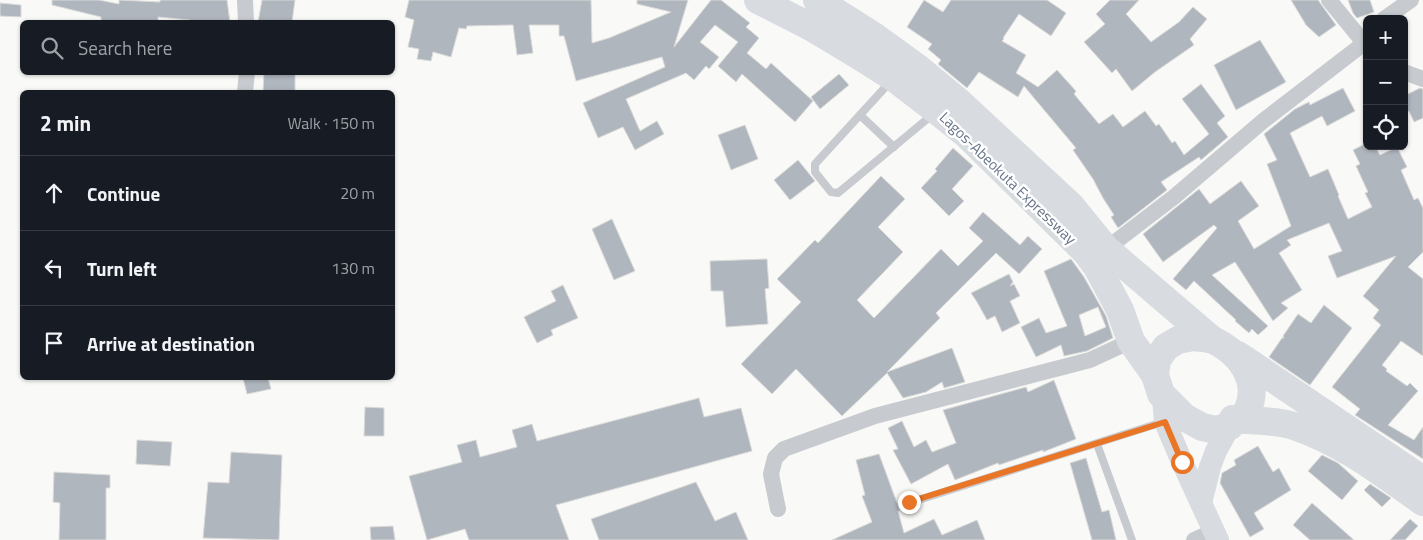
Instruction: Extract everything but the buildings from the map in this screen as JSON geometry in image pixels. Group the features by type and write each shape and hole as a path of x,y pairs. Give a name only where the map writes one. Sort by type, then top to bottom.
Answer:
{"highway":[{"name":"Lagos-Abeokuta Expressway","path":"758,0 811,27 894,78 937,111 966,134 1086,252 1120,310 1131,341 1161,398"},
{"name":"Lagos-Abeokuta Expressway","path":"817,0 874,36 918,68 959,102 1071,206 1106,249 1221,345 1423,480"},
{"path":"1193,338 1221,345 1243,365 1250,380 1252,396 1248,410 1242,419 1216,430 1202,427 1184,417 1161,398 1157,360 1166,347 1178,340 1193,338"},
{"path":"1232,423 1292,425 1338,445 1423,502"}],"main road":[{"path":"1161,398 1201,504 1216,535"},
{"path":"1201,504 1216,451 1232,423"}],"street":[{"path":"245,0 246,20"},
{"path":"1329,0 1363,45"},
{"path":"1390,15 1411,0"},
{"path":"1106,249 1181,191 1263,121 1363,47"},
{"path":"1408,73 1423,79"},
{"path":"245,90 247,75"},
{"path":"778,510 771,474 775,458 784,450 875,416 1090,360 1131,341"},
{"path":"1194,540 1216,535"}],"lane":[{"path":"894,78 814,164 815,172 831,192 838,193 937,111"},
{"path":"860,115 894,147"},
{"path":"909,502 1097,444 1161,398"},
{"path":"1097,444 1132,540"}],"route":[{"path":"909,502 1165,422 1182,462"}]}
